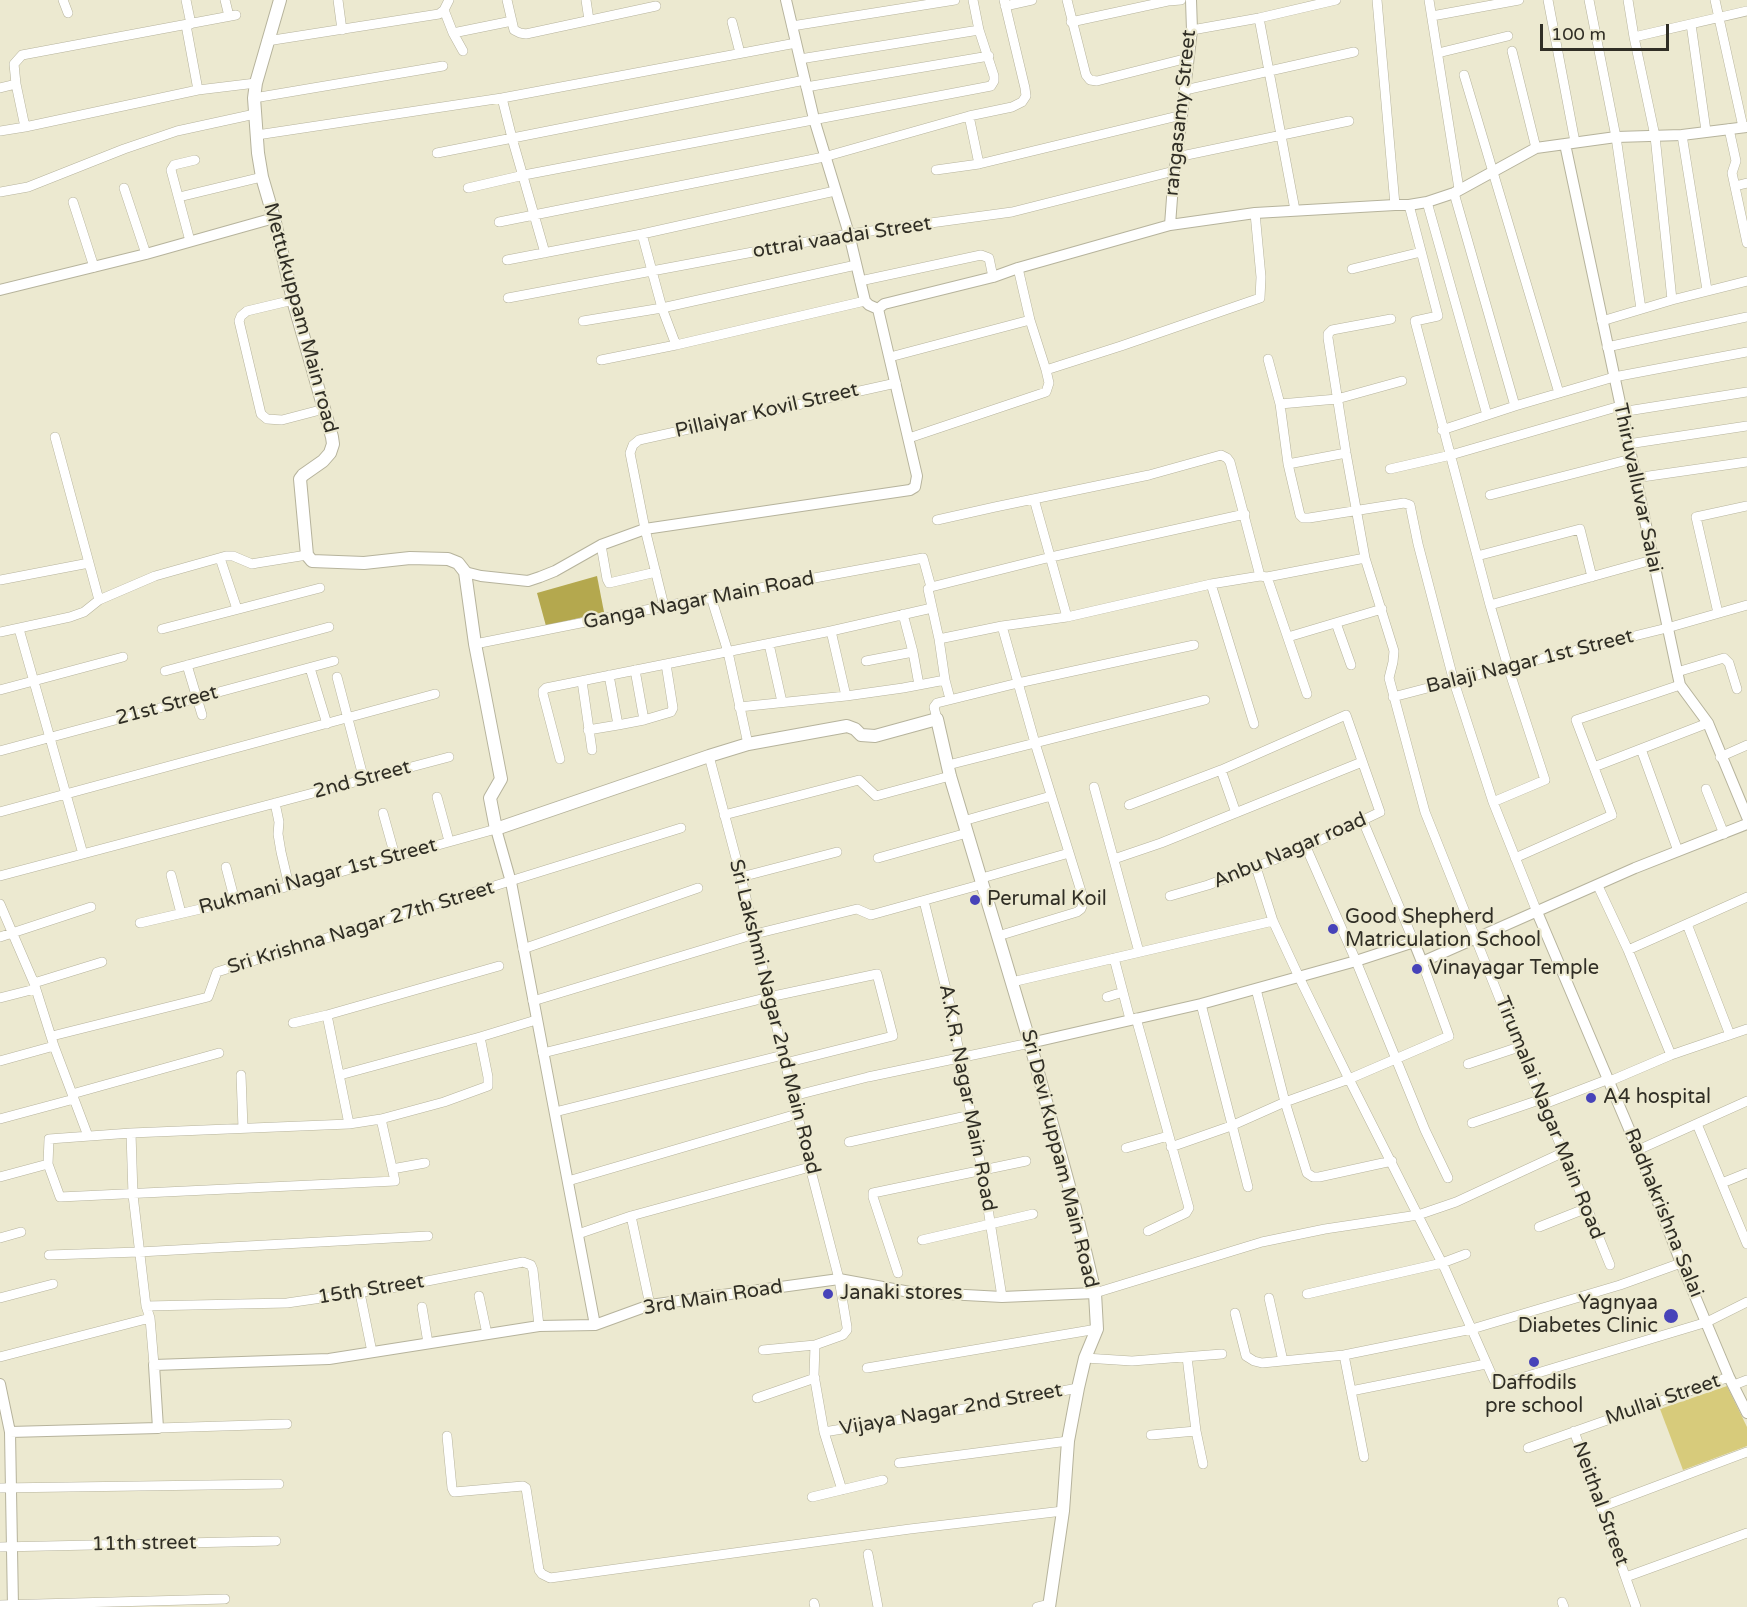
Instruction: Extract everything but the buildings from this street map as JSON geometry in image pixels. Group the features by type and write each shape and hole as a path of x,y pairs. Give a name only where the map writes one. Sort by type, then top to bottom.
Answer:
{"main road":[{"name":"Mettukuppam Main road","path":"280,0 256,83 255,114 262,177 333,444 330,453 323,461 300,479 306,555"},
{"path":"306,555 312,561 326,562 364,563 410,558 448,559 458,563 465,572 475,644 501,779 490,798 496,829 748,744 847,726 855,729 861,735 875,736 937,719"},
{"name":"Sri Devi Kuppam Main Road","path":"937,719 965,827 1030,1043 1075,1208 1095,1293 1097,1329 1078,1388 1068,1441 1062,1511 1045,1606"}],"street":[{"path":"63,0 68,13"},
{"path":"186,0 198,90"},
{"path":"25,128 14,64 22,55 232,16 225,0"},
{"path":"338,0 342,30"},
{"path":"267,41 439,14 449,0"},
{"path":"507,0 516,32 526,34 656,6"},
{"path":"586,0 589,20"},
{"path":"786,0 824,158 849,234 865,301 878,309"},
{"path":"792,26 955,0"},
{"path":"468,188 524,175 991,86 994,76 973,0"},
{"path":"1067,0 1086,75 1090,80 1097,81 1188,58"},
{"path":"1071,22 1181,0"},
{"name":"rangasamy Street","path":"1170,225 1174,171 1192,30 1191,0"},
{"path":"1192,30 1259,18 1336,0"},
{"path":"1377,0 1395,205"},
{"path":"1429,0 1457,191 1515,406"},
{"path":"1432,16 1520,0"},
{"path":"1548,0 1570,143"},
{"path":"1589,0 1616,137 1641,309"},
{"path":"1628,0 1655,136 1672,300"},
{"path":"878,309 884,304 993,277 1170,225 1255,213 1409,205 1427,202 1457,191 1536,148 1616,137 1682,135 1745,127 1715,0"},
{"path":"499,222 824,158 969,116 1012,107 1022,102 1026,96 1004,3 1027,1"},
{"path":"444,10 463,51"},
{"path":"1634,37 1747,11"},
{"path":"1259,18 1295,210"},
{"path":"453,33 512,21"},
{"path":"732,22 740,53"},
{"path":"1691,24 1706,131"},
{"path":"800,59 980,30"},
{"path":"1438,53 1508,36"},
{"path":"257,135 502,98 796,43"},
{"path":"1512,51 1536,148"},
{"path":"1185,90 1354,52"},
{"path":"437,153 806,83 989,56"},
{"path":"255,98 443,66"},
{"path":"1464,75 1559,393"},
{"path":"0,131 25,128 198,90 256,83"},
{"path":"0,88 16,84"},
{"path":"502,98 545,253"},
{"path":"0,192 28,187 177,131 255,114"},
{"path":"936,170 980,164 1182,115"},
{"path":"969,116 980,164"},
{"path":"1177,157 1349,121"},
{"path":"1729,129 1736,161 1732,170 1747,243"},
{"path":"1682,135 1707,290"},
{"name":"Thiruvalluvar Salai","path":"1570,143 1607,347 1680,685 1708,723 1720,757 1747,817"},
{"path":"190,241 171,168 174,165 195,160"},
{"name":"ottrai vaadai Street","path":"508,298 849,234 1012,212 1174,171"},
{"path":"179,197 262,177"},
{"path":"1735,186 1747,183"},
{"path":"124,188 146,254"},
{"path":"507,260 642,234 835,191"},
{"path":"73,202 94,267"},
{"path":"1427,202 1487,415"},
{"path":"1409,205 1438,316 1415,321 1490,605 1545,780 1493,802"},
{"path":"1046,370 1260,298 1261,277 1255,213"},
{"path":"0,290 146,254 274,218"},
{"path":"642,234 662,308 676,345"},
{"path":"1352,269 1421,252"},
{"path":"860,281 981,255 989,258 993,277"},
{"path":"582,321 662,308 856,265"},
{"path":"909,438 1046,392 1049,383 1029,320 1018,268"},
{"path":"1602,321 1707,290 1747,281"},
{"path":"293,300 247,311 239,321 261,414 267,419 282,420 324,409"},
{"path":"601,360 865,301"},
{"path":"465,572 481,576 528,580 555,571 601,545 645,530 910,490 915,486 917,476 878,309"},
{"path":"1607,347 1747,317"},
{"name":"Tirumalai Nagar Main Road","path":"1391,319 1329,332 1328,345 1365,558 1394,651 1389,678 1393,697 1425,812 1519,1047 1610,1265"},
{"path":"890,357 1029,320"},
{"path":"1442,430 1614,377 1747,352"},
{"path":"1268,359 1280,404 1288,464 1300,515 1303,518 1404,503 1410,505 1454,682 1493,802 1537,912"},
{"path":"1280,404 1337,399 1402,381"},
{"name":"Pillaiyar Kovil Street","path":"645,530 630,453 631,447 639,440 896,382"},
{"path":"1390,469 1621,409 1747,392"},
{"path":"1628,444 1747,426"},
{"path":"56,437 99,600"},
{"path":"1288,464 1346,453"},
{"path":"937,520 1149,475 1221,455 1230,462 1263,577 1288,638 1306,694"},
{"path":"1490,495 1631,459"},
{"path":"1635,478 1747,462"},
{"path":"1034,499 1067,617"},
{"path":"1718,613 1696,517 1747,506"},
{"path":"950,699 928,590 931,586 1245,514"},
{"path":"1477,556 1580,529 1592,577"},
{"path":"645,530 664,606"},
{"path":"601,545 609,583 656,572"},
{"path":"0,632 70,617 84,612 99,600 155,576 220,558 233,556 257,564 306,555"},
{"path":"220,558 237,609"},
{"name":"Ganga Nagar Main Road","path":"475,644 922,558 931,586"},
{"path":"939,639 1002,626 1067,617 1211,584 1365,558"},
{"path":"1490,605 1652,560"},
{"path":"0,580 89,564"},
{"path":"1211,584 1254,724"},
{"path":"162,629 320,588"},
{"path":"711,597 728,652 748,744"},
{"name":"Balaji Nagar 1st Street","path":"1393,697 1667,628 1747,605"},
{"path":"560,759 543,691 546,688 769,644 932,608"},
{"path":"1288,638 1382,609"},
{"path":"903,614 919,686"},
{"path":"1336,623 1351,665"},
{"path":"998,936 1077,912 1084,901 1035,743 1002,626"},
{"path":"165,671 329,627"},
{"path":"19,629 82,854"},
{"path":"831,631 846,696"},
{"path":"769,644 782,702"},
{"path":"937,719 935,704 950,699 1194,645"},
{"path":"866,661 913,652"},
{"path":"0,690 123,657"},
{"path":"1677,672 1724,658 1729,663 1737,689"},
{"name":"21st Street","path":"0,751 334,661"},
{"path":"588,730 644,720 672,710 666,664"},
{"path":"187,665 202,715"},
{"path":"310,668 327,723"},
{"path":"635,670 644,720"},
{"path":"609,675 618,724"},
{"path":"337,677 364,780"},
{"path":"739,707 846,696 945,680"},
{"path":"582,681 592,750"},
{"path":"1515,858 1612,815 1576,720 1680,685"},
{"path":"0,812 435,694"},
{"path":"724,815 859,780 876,796 1035,743 1205,700"},
{"name":"Anbu Nagar road","path":"1170,896 1208,885 1306,847 1380,812 1346,716 1221,770"},
{"path":"1594,767 1708,723"},
{"path":"1720,757 1747,745"},
{"path":"1641,749 1678,850"},
{"name":"Sri Lakshmi Nagar 2nd Main Road","path":"709,756 741,877 839,1279 847,1330 843,1335 815,1345"},
{"name":"2nd Street","path":"0,876 449,757"},
{"path":"1114,859 1362,762"},
{"path":"1129,805 1221,770 1236,813"},
{"path":"1094,787 1139,952"},
{"path":"1706,789 1724,834"},
{"path":"878,858 1051,796"},
{"path":"437,797 449,841"},
{"path":"275,803 279,819 278,834 281,852 289,885"},
{"path":"383,813 395,856"},
{"path":"1171,1147 1232,1126 1285,1102 1349,1079 1449,1036 1414,942 1363,821"},
{"path":"1422,962 1678,850 1747,824"},
{"path":"511,882 681,828"},
{"path":"496,829 511,882 596,1325"},
{"name":"Rukmani Nagar 1st Street","path":"140,923 235,901 496,829"},
{"path":"1306,847 1356,961 1425,1130 1448,1178"},
{"path":"741,877 837,852"},
{"path":"533,1001 755,934 857,909 871,915 924,901 1069,853"},
{"path":"226,867 235,901"},
{"path":"1256,867 1274,921 1299,977 1442,1263 1494,1380 1501,1384 1707,1322 1747,1302"},
{"path":"171,875 181,914"},
{"name":"Sri Krishna Nagar 27th Street","path":"52,1036 208,997 217,972 511,882"},
{"path":"1598,886 1628,950 1671,1055"},
{"path":"523,949 698,888"},
{"path":"1628,950 1747,897"},
{"name":"A.K.R. Nagar Main Road","path":"924,901 950,1005 992,1225 1002,1297"},
{"path":"0,904 34,986 88,1136"},
{"path":"0,937 91,907"},
{"name":"Radhakrishna Salai","path":"1537,912 1638,1150 1681,1263 1747,1413"},
{"path":"1012,982 1274,921"},
{"path":"1688,924 1730,1035"},
{"path":"793,1096 868,1077 1201,1004 1356,961 1414,942"},
{"path":"1114,958 1189,1209 1186,1213 1148,1231"},
{"path":"0,998 102,962"},
{"path":"292,1023 327,1016 499,966"},
{"path":"543,1053 769,997 877,974 893,1036 555,1113"},
{"path":"1256,989 1285,1102 1307,1173 1319,1177 1392,1161"},
{"path":"1107,997 1123,993"},
{"path":"1201,1004 1248,1187"},
{"path":"327,1016 349,1124"},
{"path":"340,1075 536,1020"},
{"path":"1472,1123 1609,1080 1671,1055 1747,1029"},
{"path":"381,1119 395,1181 60,1197 48,1164 49,1139 131,1133 349,1124 381,1119 444,1102 488,1086 489,1077 480,1037"},
{"path":"0,1061 54,1046"},
{"path":"1468,1064 1519,1047"},
{"path":"0,1119 219,1053"},
{"path":"241,1075 243,1128"},
{"path":"1638,1150 1747,1101"},
{"path":"568,1181 797,1114"},
{"path":"849,1142 971,1114"},
{"path":"1697,1124 1747,1244"},
{"path":"131,1133 133,1195 146,1306 150,1318 158,1428"},
{"path":"1126,1149 1168,1136"},
{"path":"1095,1293 1262,1242 1325,1229 1418,1215 1456,1202 1564,1152"},
{"path":"898,1273 873,1193 1026,1161"},
{"path":"392,1169 425,1163"},
{"path":"0,1177 48,1164"},
{"path":"578,1234 631,1216 810,1167"},
{"path":"1722,1183 1747,1173"},
{"path":"1539,1227 1587,1208"},
{"path":"922,1240 1033,1214"},
{"path":"631,1216 650,1305"},
{"path":"0,1238 21,1232"},
{"path":"49,1255 428,1236"},
{"path":"1307,1294 1442,1263 1466,1254"},
{"name":"15th Street","path":"146,1306 287,1303 360,1293 475,1273 523,1262 531,1265 533,1270 539,1326"},
{"path":"1234,1313 1246,1356 1254,1361 1262,1363 1344,1355 1472,1329 1620,1285 1681,1263"},
{"name":"3rd Main Road","path":"154,1365 329,1359 539,1326 596,1325 650,1305 839,1279 910,1292 1002,1297 1095,1293"},
{"path":"0,1298 53,1284"},
{"path":"360,1293 372,1352"},
{"path":"479,1296 487,1334"},
{"path":"1269,1298 1283,1361"},
{"path":"422,1307 429,1344"},
{"path":"0,1357 150,1318"},
{"path":"867,1368 1097,1329"},
{"path":"763,1350 815,1345 815,1378 824,1432 842,1490"},
{"path":"1086,1358 1132,1361 1222,1354"},
{"path":"1344,1355 1364,1457"},
{"path":"1187,1358 1196,1431 1203,1464"},
{"path":"1350,1391 1486,1364"},
{"path":"757,1398 815,1378"},
{"name":"Mullai Street","path":"1528,1448 1732,1381 1747,1380"},
{"path":"0,1384 5,1432 5,1487 13,1546 13,1605"},
{"name":"Vijaya Nagar 2nd Street","path":"824,1432 1078,1388"},
{"path":"5,1432 287,1424"},
{"path":"1151,1435 1196,1431"},
{"name":"Neithal Street","path":"1574,1431 1636,1607"},
{"path":"447,1436 454,1492 524,1486 526,1488 539,1570 550,1578 910,1529 1062,1511"},
{"path":"899,1463 1068,1441"},
{"path":"1601,1507 1747,1452"},
{"path":"812,1497 883,1480"},
{"path":"5,1487 279,1484"},
{"path":"1626,1577 1747,1533"},
{"name":"11th street","path":"0,1547 276,1541"},
{"path":"868,1554 878,1607"},
{"path":"0,1605 225,1599"}],"shaded area":[{"path":"597,576 604,612 546,626 537,593"},
{"path":"1727,1386 1747,1427 1747,1446 1683,1470 1660,1409"}],"place":[{"name":"Perumal Koil","path":"975,900"},
{"name":"Good Shepherd Matriculation School","path":"1333,929"},
{"name":"Vinayagar Temple","path":"1417,969"},
{"name":"A4 hospital","path":"1591,1098"},
{"name":"Janaki stores","path":"828,1294"},
{"name":"Yagnyaa Diabetes Clinic","path":"1671,1316"},
{"name":"Daffodils pre school","path":"1534,1362"}]}
